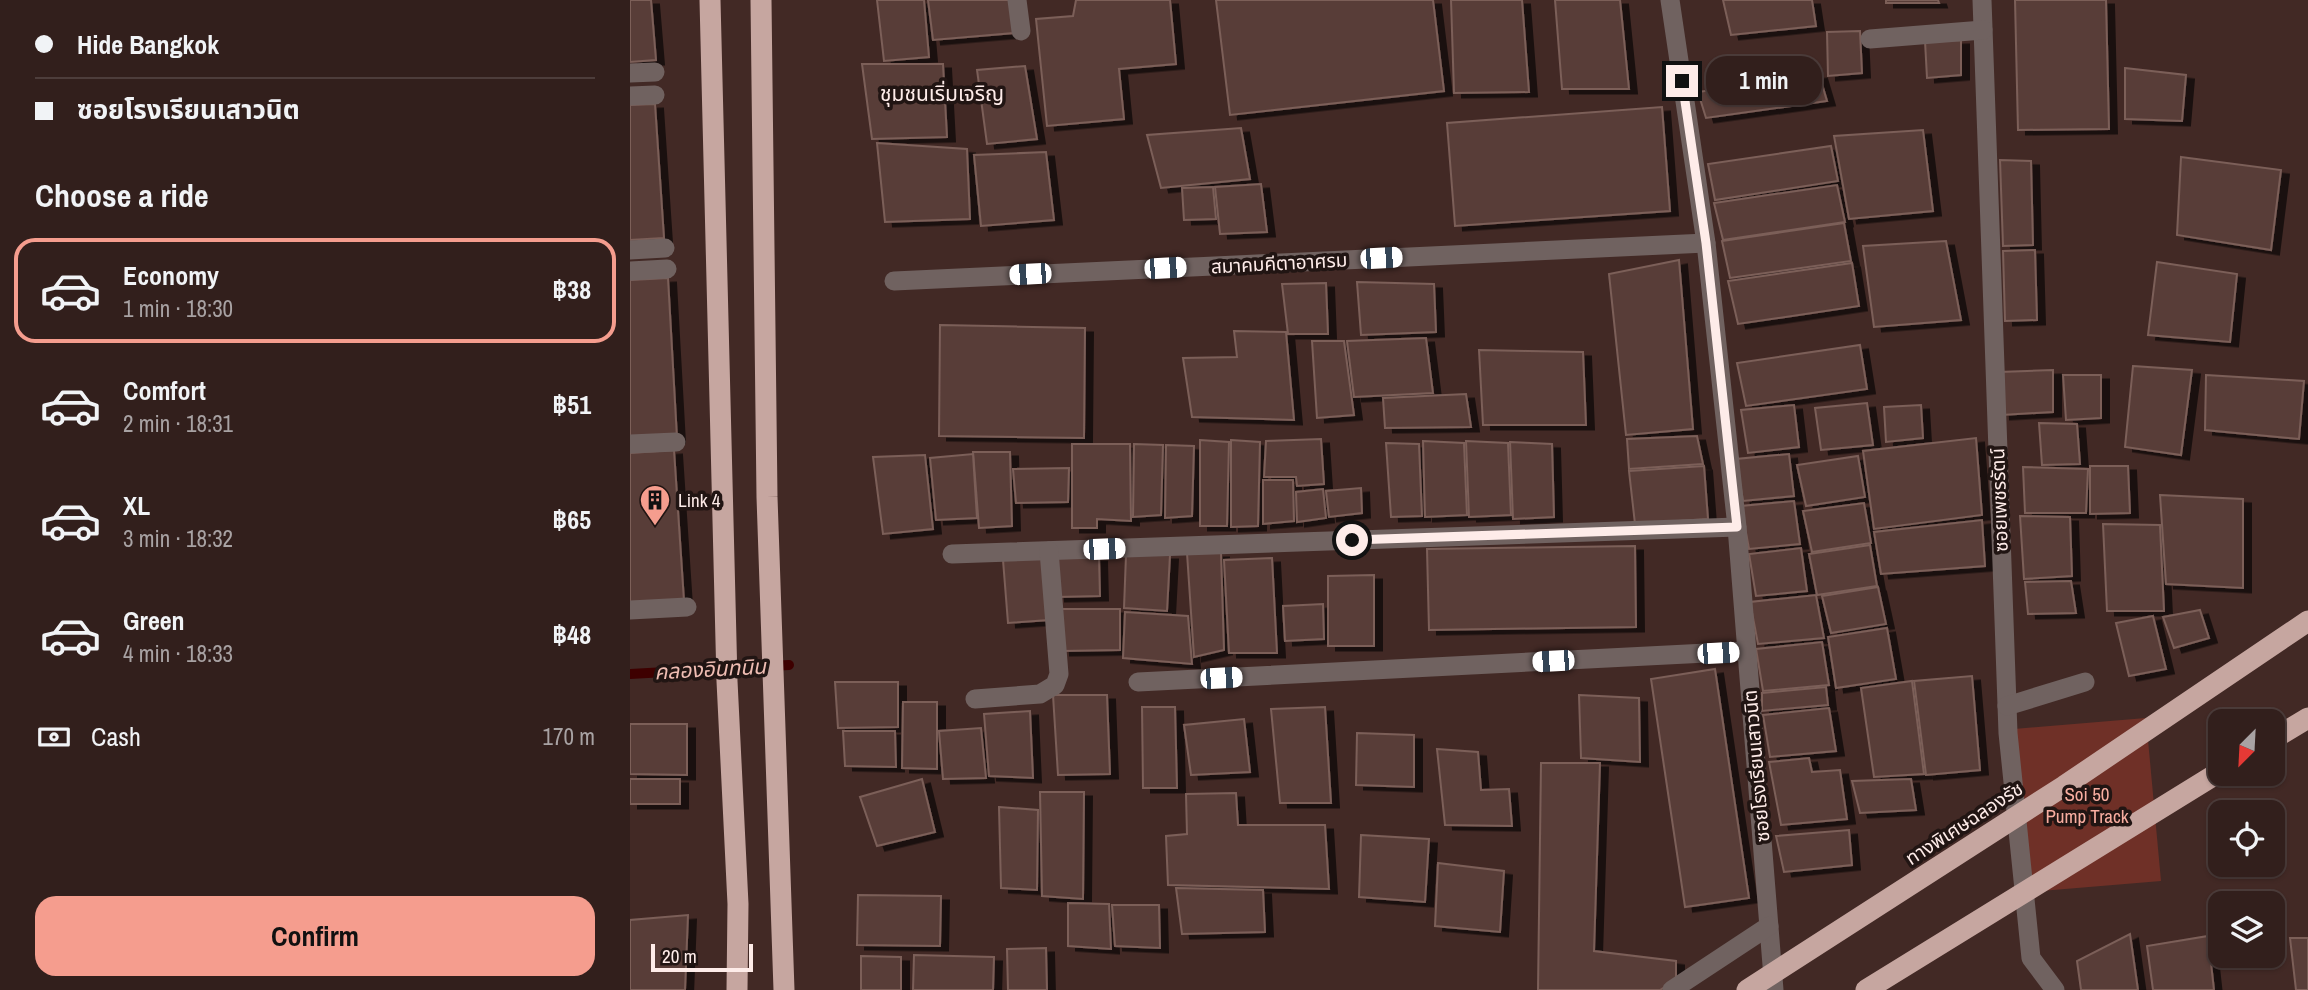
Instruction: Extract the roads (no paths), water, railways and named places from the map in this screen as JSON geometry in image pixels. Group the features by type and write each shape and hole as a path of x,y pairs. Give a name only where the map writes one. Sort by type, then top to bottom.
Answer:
{"highway":[{"path":"710,0 727,681 738,904 737,990"},
{"path":"761,0 770,593 784,990"},
{"name":"ทางพิเศษฉลองรัช","path":"1747,990 2064,786 2308,621"},
{"path":"2286,731 2308,718"},
{"path":"1866,990 2208,779"}],"street":[{"path":"1017,0 1021,31"},
{"name":"ซอยโรงเรียนเสาวนิต","path":"1670,0 1706,243 1737,527 1774,990"},
{"name":"ซอยเพชรรัตน์","path":"1982,0 2007,706 2031,958 2055,990"},
{"path":"1870,39 1983,30"},
{"path":"630,73 655,72"},
{"path":"630,96 655,95"},
{"name":"สมาคมคีตาอาศรม","path":"894,281 1706,243"},
{"path":"630,250 666,248"},
{"path":"630,271 667,269"},
{"path":"630,444 676,442"},
{"path":"952,554 1737,527"},
{"path":"975,699 1040,694 1055,685 1059,674 1049,551"},
{"path":"630,610 687,607"},
{"path":"1138,682 1746,651"},
{"path":"2007,706 2085,682"},
{"path":"1672,990 1769,926"}],"waterway":[{"name":"คลองอินทนิน","path":"630,674 789,665"}],"place":[{"name":"Link 4","path":"655,527"}],"district":[{"name":"ชุมชนเริ่มเจริญ","path":"942,93"}],"park label":[{"name":"Soi 50 Pump Track","path":"2087,805"}]}
